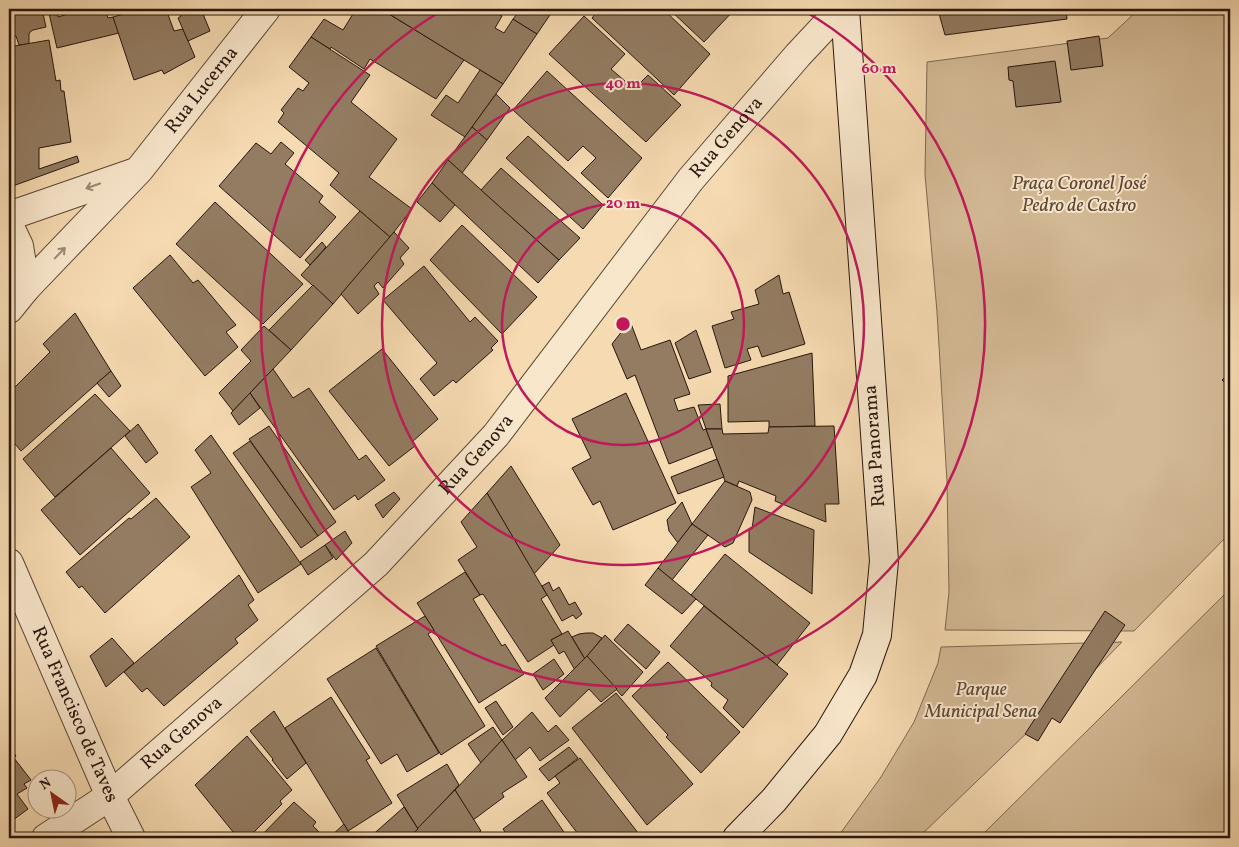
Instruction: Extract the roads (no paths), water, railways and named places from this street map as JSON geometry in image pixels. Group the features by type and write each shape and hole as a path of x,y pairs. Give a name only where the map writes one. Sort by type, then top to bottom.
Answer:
{"street":[{"name":"Rua Lucerna","path":"9,308 139,170 266,9"},
{"name":"Rua Genova","path":"46,838 110,796 383,557 496,435 691,179 798,55 843,9"},
{"name":"Rua Panorama","path":"737,838 774,800 828,734 863,675 877,635 884,561 843,9"},
{"path":"9,216 139,170"},
{"path":"9,225 19,246 26,288"},
{"name":"Rua Francisco de Taves","path":"9,563 130,838"}],"park label":[{"name":"Praça Coronel José Pedro de Castro","path":"1079,195"},
{"name":"Parque Municipal Sena","path":"981,701"}]}
